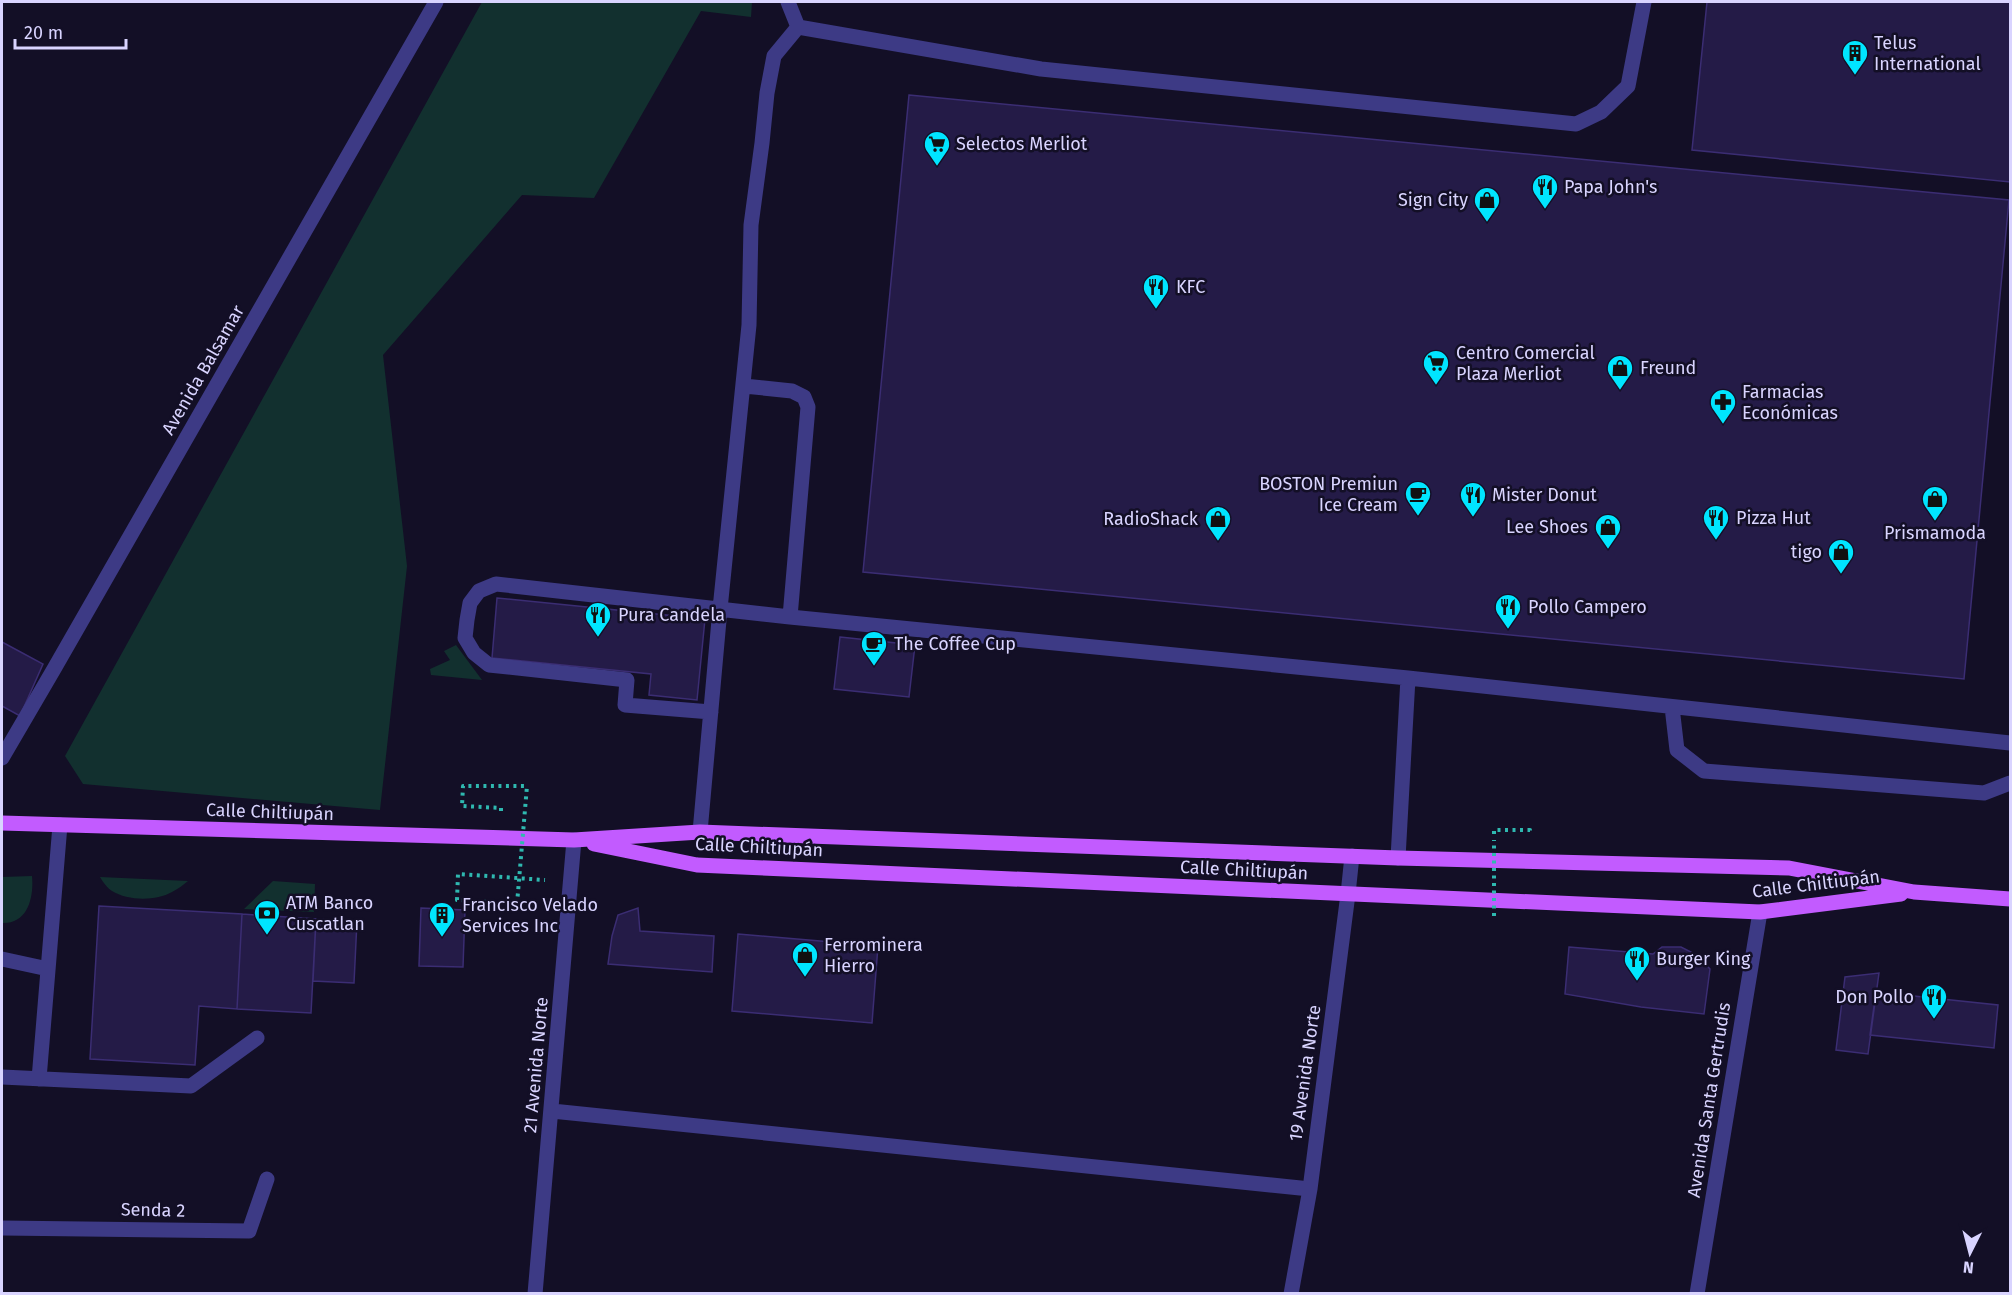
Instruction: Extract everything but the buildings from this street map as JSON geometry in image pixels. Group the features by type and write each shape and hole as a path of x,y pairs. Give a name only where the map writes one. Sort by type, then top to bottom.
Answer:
{"main road":[{"name":"Calle Chiltiupán","path":"2,823 574,840 700,832 1398,858 1789,868 1914,892 2010,898"},
{"name":"Calle Chiltiupán","path":"574,840 697,865 1760,912 1914,892"}],"street":[{"name":"Avenida Balsamar","path":"2,758 436,2"},
{"path":"788,2 798,27"},
{"path":"798,27 1041,69 1576,124 1601,112 1628,86 1644,2"},
{"path":"700,832 720,609 744,386 749,325 751,225 766,93 774,56 798,27"},
{"path":"744,386 792,391 804,397 808,407 790,617"},
{"path":"711,712 625,705 627,680 489,665 474,653 465,638 470,603 479,591 496,584 790,617 1408,678 2010,743"},
{"path":"1398,858 1408,678"},
{"path":"1672,707 1677,750 1704,771 1984,793 2010,783"},
{"path":"39,1078 60,825"},
{"name":"21 Avenida Norte","path":"535,1293 574,840"},
{"name":"19 Avenida Norte","path":"1291,1293 1310,1189 1352,856"},
{"name":"Avenida Santa Gertrudis","path":"1697,1293 1760,912"},
{"path":"2,959 48,969"},
{"path":"2,1077 191,1086 257,1038"},
{"path":"552,1111 1310,1189"},
{"name":"Senda 2","path":"2,1228 249,1231 267,1179"}],"path":[{"path":"502,838 501,808 462,806 463,786 527,786 517,904 457,900 458,874 570,881"},
{"path":"1494,831 1530,830"},
{"path":"1494,840 1494,916"}],"green space":[{"path":"482,2 752,2 751,17 701,11 594,198 522,195 383,355 407,566 380,810 83,784 65,756"},
{"path":"456,645 482,680 431,675 430,669 450,660 444,651"},
{"path":"32,876 32,892 28,908 18,919 2,923 2,877"},
{"path":"100,877 188,881 165,895 142,899 126,897 112,891"},
{"path":"273,881 315,884 314,912 244,909"}],"place":[{"name":"Telus International","path":"1855,76"},
{"name":"Selectos Merliot","path":"937,167"},
{"name":"Papa John's","path":"1545,210"},
{"name":"Sign City","path":"1487,223"},
{"name":"KFC","path":"1156,310"},
{"name":"Centro Comercial Plaza Merliot","path":"1436,386"},
{"name":"Freund","path":"1620,391"},
{"name":"Farmacias Económicas","path":"1723,425"},
{"name":"BOSTON Premiun Ice Cream","path":"1418,517"},
{"name":"Mister Donut","path":"1473,518"},
{"name":"Prismamoda","path":"1935,522"},
{"name":"Pizza Hut","path":"1716,541"},
{"name":"RadioShack","path":"1218,542"},
{"name":"Lee Shoes","path":"1608,550"},
{"name":"tigo","path":"1841,575"},
{"name":"Pollo Campero","path":"1508,630"},
{"name":"Pura Candela","path":"598,638"},
{"name":"The Coffee Cup","path":"874,667"},
{"name":"ATM Banco Cuscatlan","path":"267,936"},
{"name":"Francisco Velado Services Inc","path":"442,938"},
{"name":"Ferrominera Hierro","path":"805,978"},
{"name":"Burger King","path":"1637,982"},
{"name":"Don Pollo","path":"1934,1020"}]}
